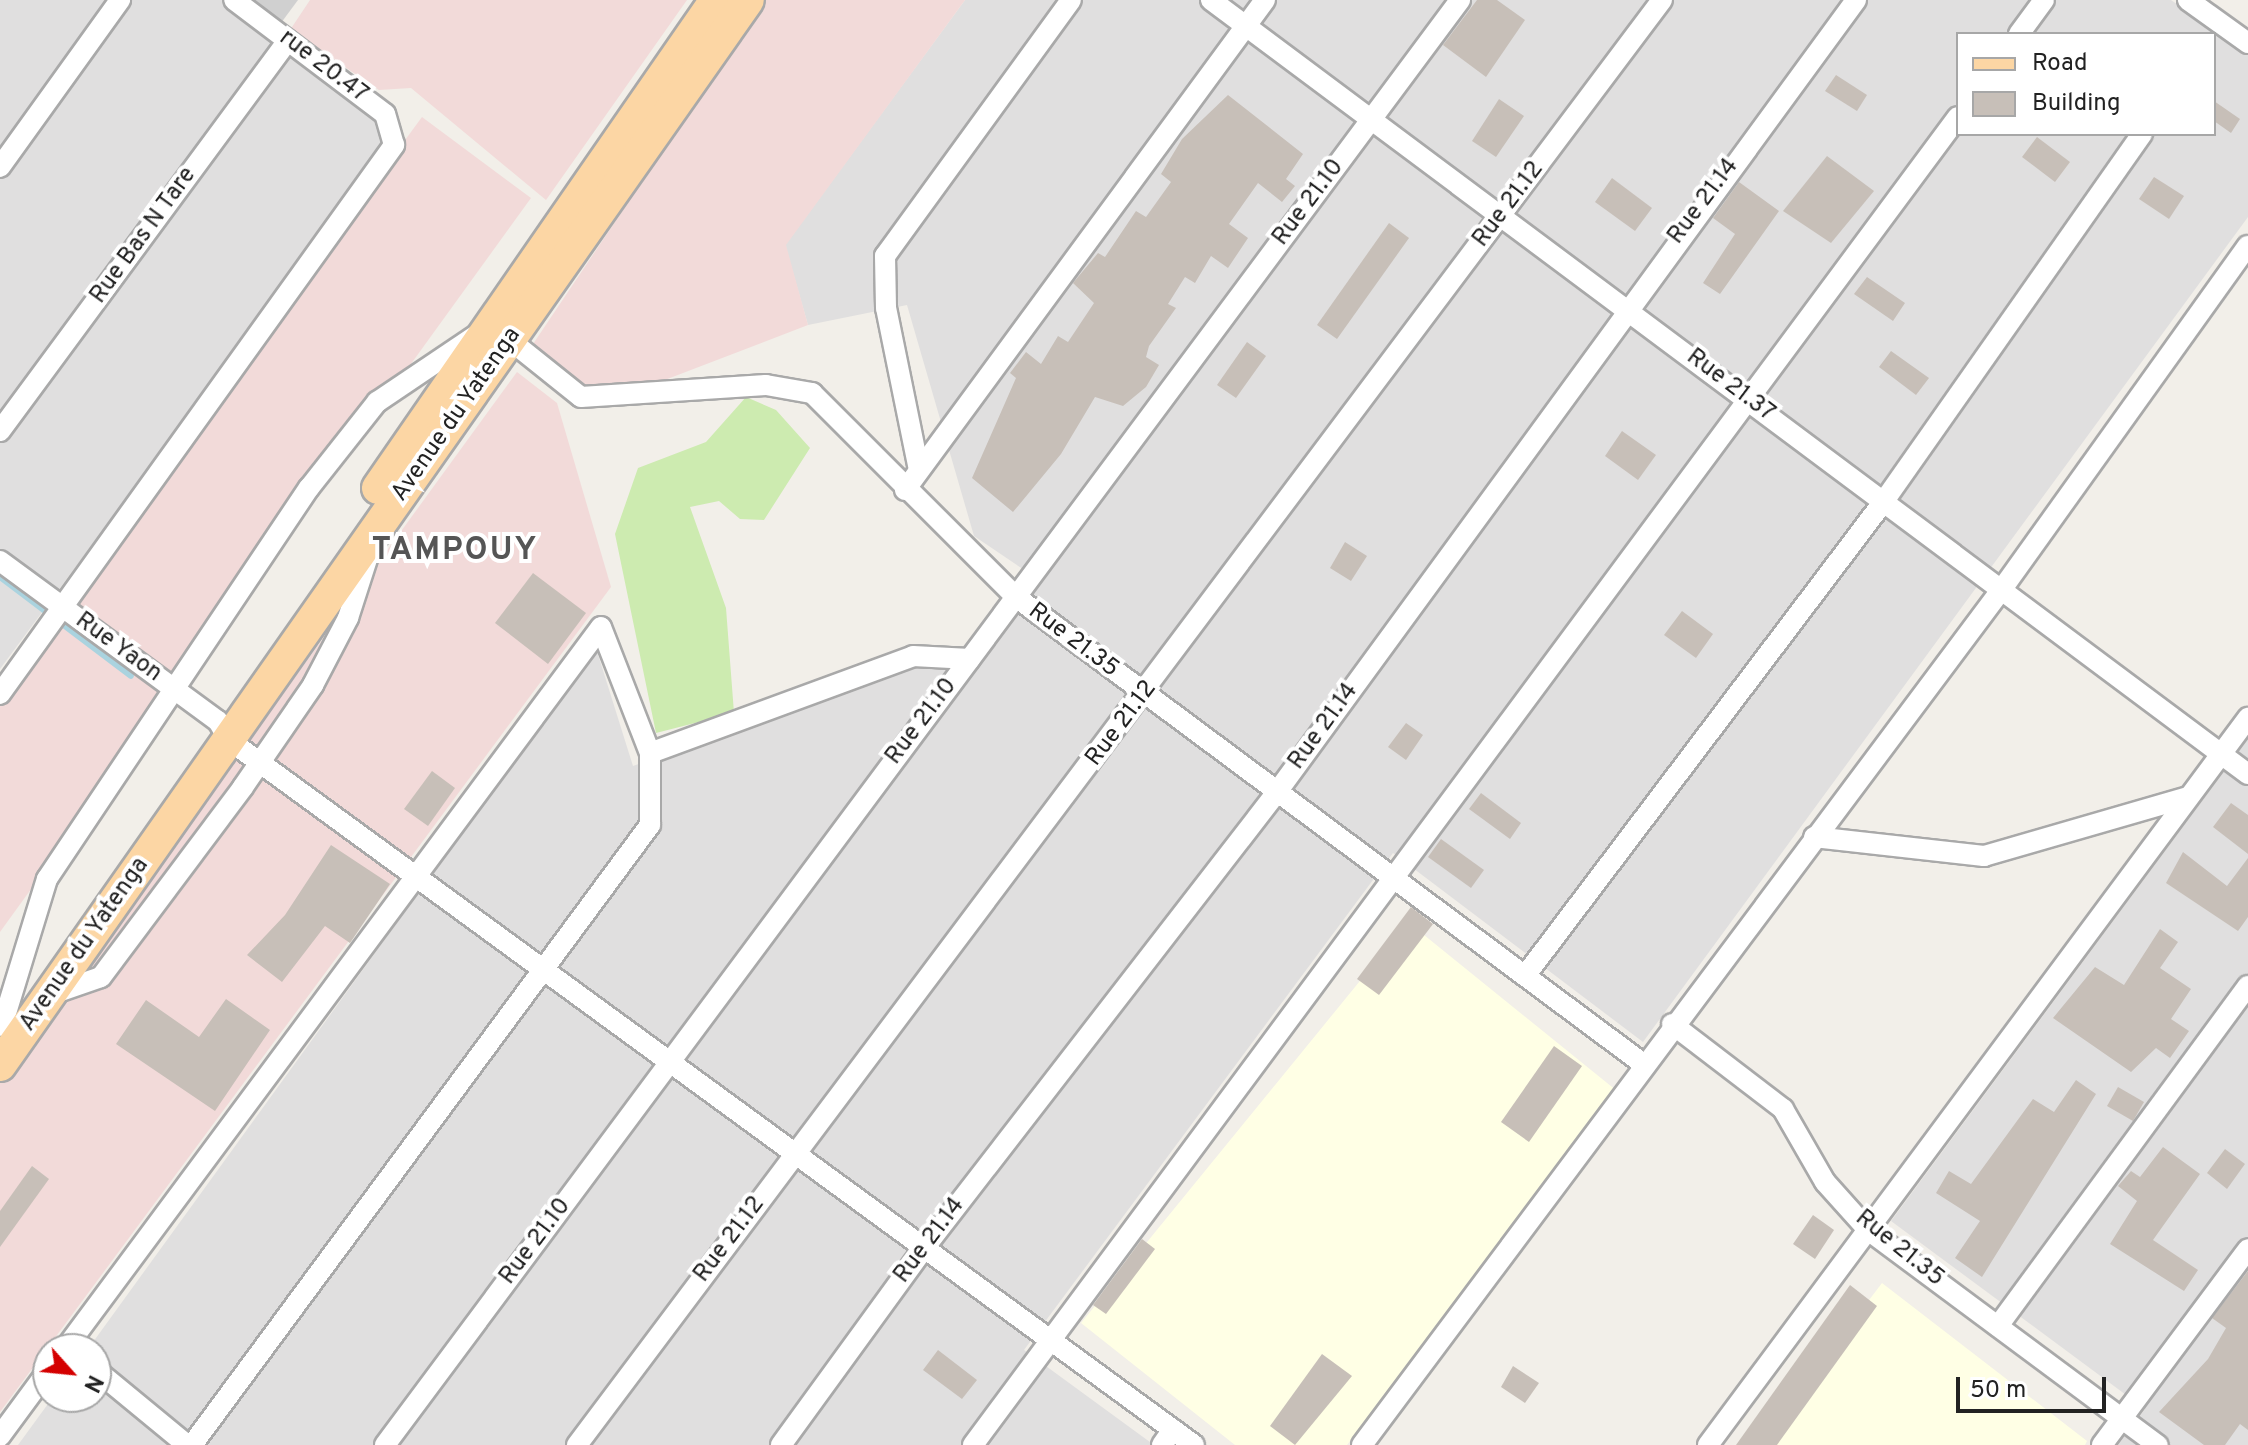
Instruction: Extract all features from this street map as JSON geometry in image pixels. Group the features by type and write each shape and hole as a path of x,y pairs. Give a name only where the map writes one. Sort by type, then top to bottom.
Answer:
{"main road":[{"name":"Avenue du Yatenga","path":"1,1027 378,526 716,0"},
{"name":"Avenue du Yatenga","path":"0,1065 223,730 500,333 748,0"}],"street":[{"path":"0,167 120,0"},
{"name":"rue 20.47","path":"65,608 394,145 385,114 234,0"},
{"path":"919,470 886,308 885,256 1071,0"},
{"name":"Rue 21.37","path":"1211,0 2248,774"},
{"path":"905,490 1265,0"},
{"name":"Rue 21.10","path":"385,1445 1460,0"},
{"name":"Rue 21.12","path":"577,1445 1144,695 1662,0"},
{"name":"Rue 21.14","path":"781,1445 925,1247 1277,792 1625,308 1856,0"},
{"path":"2020,32 2044,0"},
{"path":"2188,0 2216,29 2248,43"},
{"name":"Rue Bas N Tare","path":"0,431 288,41"},
{"path":"973,1445 1398,882 1956,120"},
{"path":"1525,976 1884,501 2141,136"},
{"path":"1362,1445 1642,1063 2002,589 2248,246"},
{"path":"1,1027 47,879 178,692 309,488 377,402 500,333"},
{"name":"Rue 21.35","path":"500,333 581,397 766,385 812,393 839,413 905,490 1016,597 1642,1063"},
{"path":"49,995 101,977 260,762 348,618 378,526"},
{"name":"Rue Yaon","path":"0,561 178,692 260,762 419,873 540,967 673,1058 925,1247 1053,1336 1167,1437 1194,1445"},
{"path":"0,694 65,608"},
{"path":"79,1333 601,627 650,753 650,825 540,967 189,1445 112,1383"},
{"path":"650,753 913,656 970,659"},
{"path":"1708,1445 2248,718"},
{"path":"1814,837 1984,856 2188,797"},
{"path":"1998,1326 2248,986"},
{"name":"Rue 21.35","path":"1672,1024 1783,1109 1825,1182 1868,1230 2158,1445"},
{"path":"2102,1445 2248,1249"},
{"path":"0,1436 32,1393"}],"shaded area":[{"path":"0,0 226,0 374,109 382,153 0,669"},
{"path":"242,0 298,0 278,27"},
{"path":"310,0 687,0 546,200 411,88 379,90 290,30"},
{"path":"764,0 965,0 786,245 808,325 636,391 583,392 531,347"},
{"path":"965,0 2171,0 2248,54 2248,217 1643,1042 1393,853 1024,1350 1154,1445 18,1445 41,1413 112,1413 112,1333 100,1333 596,648 633,766 912,665 971,670 1039,580 974,536 907,305 808,325 785,245"},
{"path":"422,117 531,198 0,932 0,691"},
{"path":"517,372 557,403 611,587 59,1333 32,1333 32,1369 0,1412 0,1082"},
{"path":"2248,739 2248,1445 2118,1445 2145,1409 1891,1221"},
{"path":"1408,922 1617,1091 1347,1445 1235,1445 1081,1323"},
{"path":"1882,1283 2087,1441 2085,1445 1759,1445"}],"green space":[{"path":"746,397 776,410 810,448 764,520 740,519 719,501 690,507 726,608 734,713 656,733 615,534 638,468 706,442"}],"building":[{"path":"1477,0 1497,0 1525,20 1486,77 1443,45"},
{"path":"1836,75 1867,95 1857,111 1825,91"},
{"path":"1228,95 1303,154 1286,179 1295,186 1282,202 1258,183 1229,224 1248,238 1228,268 1211,256 1195,283 1185,277 1168,304 1176,308 1149,346 1146,357 1159,365 1146,387 1123,406 1095,397 1061,454 1013,512 972,478 1016,378 1010,373 1026,352 1041,364 1058,336 1068,342 1094,303 1073,283 1098,253 1105,257 1136,211 1146,217 1171,182 1161,174 1182,139"},
{"path":"1499,99 1524,116 1496,157 1472,141"},
{"path":"2216,102 2240,119 2231,133 2216,122"},
{"path":"2037,137 2070,162 2055,182 2022,157"},
{"path":"1827,156 1874,191 1831,243 1783,211"},
{"path":"2154,177 2184,196 2169,219 2139,199"},
{"path":"1612,178 1652,208 1635,231 1595,202"},
{"path":"1739,182 1779,211 1720,294 1703,283 1735,234 1713,218"},
{"path":"1389,223 1409,238 1337,339 1317,325"},
{"path":"1867,277 1905,303 1893,321 1854,294"},
{"path":"1247,342 1266,356 1236,398 1217,385"},
{"path":"1891,351 1929,378 1916,395 1879,367"},
{"path":"1622,431 1656,455 1638,480 1605,456"},
{"path":"1345,542 1367,556 1351,581 1330,568"},
{"path":"533,573 586,613 548,664 495,623"},
{"path":"1682,611 1713,634 1696,658 1664,635"},
{"path":"1406,723 1423,735 1406,760 1388,747"},
{"path":"432,771 455,788 428,826 404,809"},
{"path":"1481,793 1521,823 1510,839 1469,809"},
{"path":"2231,803 2248,815 2248,854 2213,827"},
{"path":"1441,839 1484,870 1471,888 1428,857"},
{"path":"331,845 390,884 350,943 325,926 282,982 247,955 285,915"},
{"path":"2183,852 2227,886 2248,858 2248,917 2238,931 2166,883"},
{"path":"1411,907 1433,924 1379,995 1357,979"},
{"path":"2160,929 2178,942 2160,968 2191,989 2171,1019 2189,1031 2170,1058 2156,1048 2131,1072 2053,1018 2095,967 2124,985"},
{"path":"226,999 270,1030 215,1111 116,1044 146,1000 199,1037"},
{"path":"1554,1046 1582,1066 1529,1142 1501,1122"},
{"path":"2076,1080 2096,1094 1982,1277 1955,1258 1980,1221 1936,1193 1949,1171 1971,1184 2033,1099 2054,1112"},
{"path":"2118,1087 2144,1102 2133,1121 2107,1106"},
{"path":"2163,1147 2200,1174 2153,1240 2198,1270 2184,1291 2110,1244 2137,1201 2118,1186 2131,1171 2140,1177"},
{"path":"2225,1149 2245,1164 2227,1189 2207,1173"},
{"path":"32,1166 49,1179 0,1247 0,1211"},
{"path":"1813,1215 1834,1230 1815,1259 1793,1244"},
{"path":"1142,1239 1155,1249 1106,1314 1093,1305"},
{"path":"2248,1271 2248,1430 2240,1424 2225,1445 2204,1445 2159,1412 2208,1359 2226,1328 2212,1318"},
{"path":"1850,1285 1877,1306 1777,1445 1736,1445"},
{"path":"938,1350 977,1380 962,1399 923,1370"},
{"path":"1322,1354 1352,1376 1295,1445 1270,1426"},
{"path":"1513,1366 1539,1383 1525,1403 1501,1387"}],"waterway":[{"path":"0,577 131,676"}],"district":[{"name":"TAMPOUY","path":"455,551"}]}
